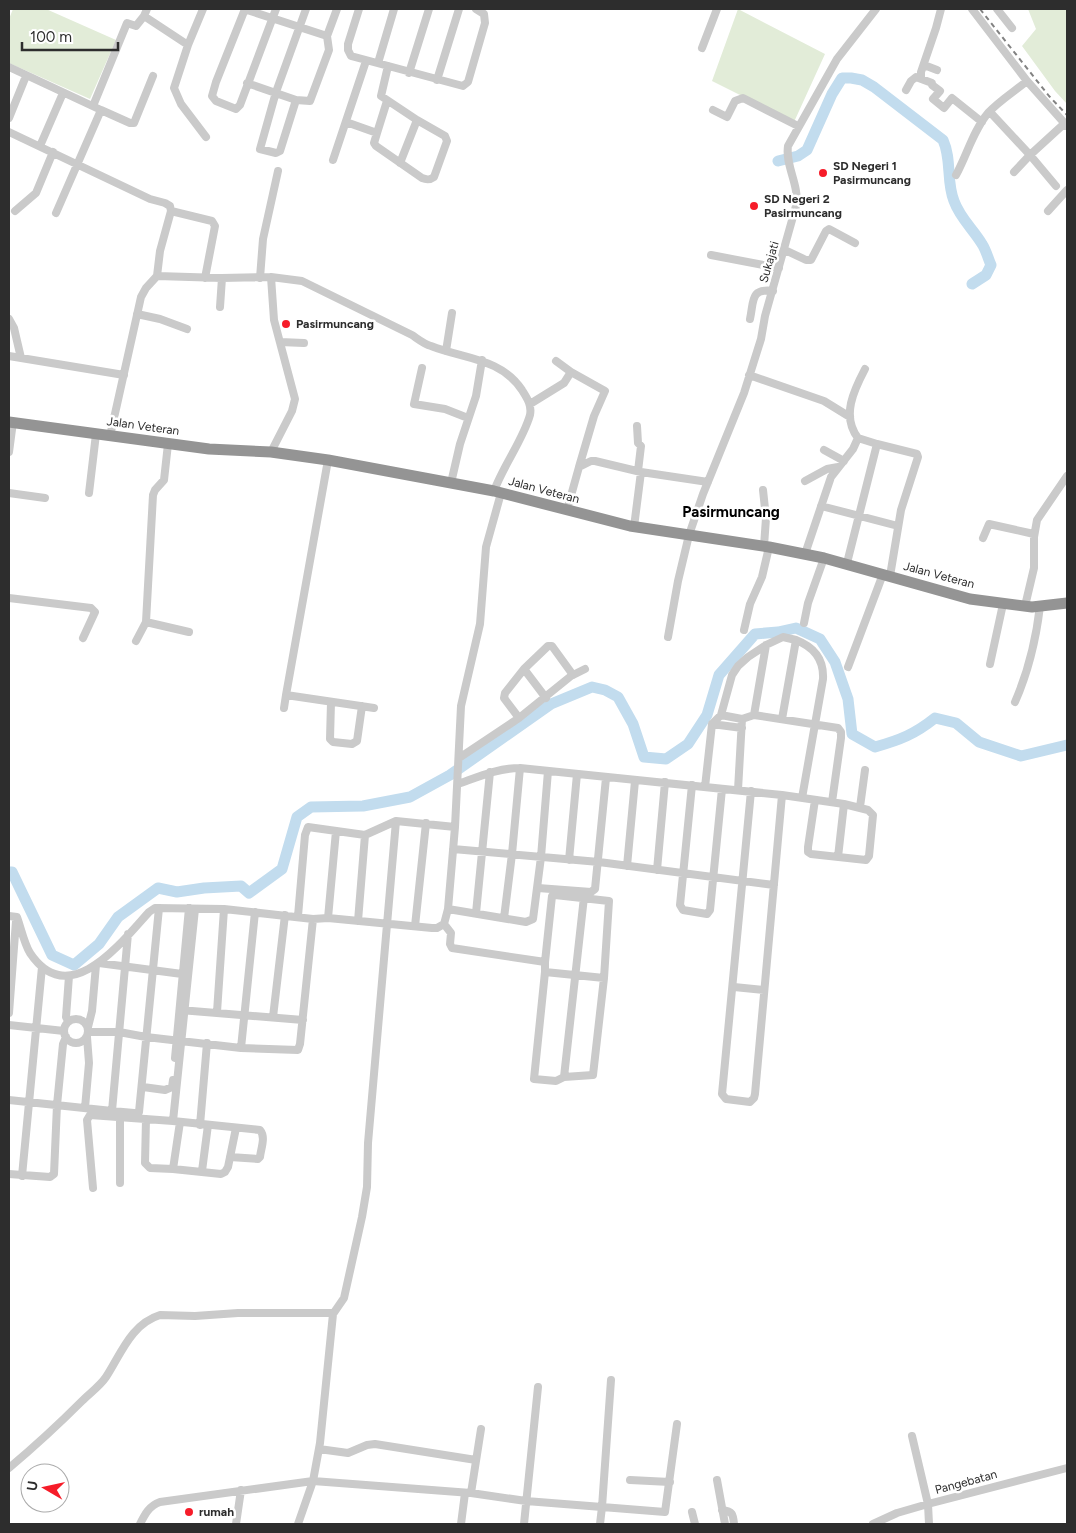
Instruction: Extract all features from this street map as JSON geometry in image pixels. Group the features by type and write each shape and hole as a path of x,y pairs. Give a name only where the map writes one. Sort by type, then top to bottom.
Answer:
{"highway":[{"name":"Jalan Veteran","path":"11,422 209,449 271,452 328,460 497,492 634,527 766,546 824,558 847,563 956,596 1025,606 1067,603"}],"street":[{"path":"203,9 188,45 174,88 181,104 206,137"},
{"path":"276,9 273,18 247,83 238,108 233,108 216,101 212,96 216,82 244,9 273,18 327,36"},
{"path":"296,100 280,151 276,153 260,149 276,92 306,9"},
{"path":"247,83 296,100 307,101 312,99 329,50 327,36 337,9"},
{"path":"359,9 348,44 351,56 460,86 468,82 485,23 484,14 476,9"},
{"path":"378,63 394,9"},
{"path":"409,73 429,9"},
{"path":"437,80 459,9"},
{"path":"702,48 718,9"},
{"name":"Sukajati","path":"668,637 680,567 689,535 749,375 797,202 788,157 788,146 836,59 876,9"},
{"path":"921,78 941,9"},
{"path":"972,9 1028,81 1066,124 1030,155 1014,172"},
{"path":"997,9 1012,28"},
{"path":"56,213 77,164 127,23 136,26 145,12 188,45"},
{"path":"334,160 366,60"},
{"path":"924,65 937,70"},
{"path":"387,102 374,143 422,178 431,180 434,177 447,141 445,136 387,102 381,96 388,66"},
{"path":"9,67 130,123 134,123 153,76"},
{"path":"9,118 26,76"},
{"path":"906,90 911,80 916,77 921,78 932,83 940,91 933,99 944,108 952,98 982,122"},
{"path":"956,175 982,122 990,112 1028,81"},
{"path":"40,146 63,93"},
{"path":"713,110 727,117 735,101 738,98 742,98 798,126"},
{"path":"990,112 1056,186"},
{"path":"400,163 417,120"},
{"path":"346,122 377,133"},
{"path":"9,132 150,199 170,206 171,211 160,251 157,276 141,297 110,436"},
{"path":"16,211 36,193 54,152"},
{"path":"260,278 263,238 278,171"},
{"path":"1048,211 1067,190"},
{"path":"171,211 214,223 205,278"},
{"path":"784,250 806,260 811,260 826,231 829,229 855,243"},
{"path":"711,255 779,268"},
{"path":"13,916 30,952 42,967 59,976 69,976 98,964 152,909 224,909 313,919 328,918 437,928 444,924 448,909 458,781 461,706 481,617 486,547 497,492 526,424 530,413 530,404 512,377 500,368 482,360 429,346 412,335 302,281 271,277 205,278 157,276"},
{"path":"271,277 274,320 295,399 292,411 271,452"},
{"path":"220,307 222,278"},
{"path":"750,319 758,292 762,289 773,291"},
{"path":"446,351 452,313"},
{"path":"137,314 160,319 187,329"},
{"path":"9,319 14,328 21,358"},
{"path":"280,342 304,343"},
{"path":"9,356 124,375"},
{"path":"451,483 468,418 476,396 482,360"},
{"path":"556,361 605,392 594,416 567,510"},
{"path":"422,368 414,404 445,410 468,418"},
{"path":"805,554 831,478 853,449 858,438 850,417 853,394 864,369"},
{"path":"530,404 564,383 571,372"},
{"path":"749,375 824,401 850,417"},
{"path":"9,452 11,422"},
{"path":"634,527 640,472 640,446 638,443 637,426"},
{"path":"89,493 96,434"},
{"path":"848,668 887,575 901,510 918,457 909,451 858,438"},
{"path":"136,641 146,622 153,494 154,490 164,480 168,444"},
{"path":"847,563 877,444"},
{"path":"824,450 841,464"},
{"path":"284,708 328,460"},
{"path":"579,467 591,461 640,472 708,482"},
{"path":"806,481 827,469 841,464"},
{"path":"1025,606 1034,568 1034,534 1037,520 1067,476"},
{"path":"744,630 750,604 762,577 766,546 763,490"},
{"path":"9,493 45,498"},
{"path":"821,506 898,526"},
{"path":"983,538 989,524 1034,534"},
{"path":"804,623 808,603 824,558"},
{"path":"9,598 91,608 94,612 82,638"},
{"path":"990,664 1003,604"},
{"path":"1015,702 1032,657 1040,606"},
{"path":"146,622 189,632"},
{"path":"705,787 712,724 721,715 732,675 748,657 783,637 804,643 816,655 824,670 802,798"},
{"path":"782,719 796,640"},
{"path":"519,718 504,698 504,695 524,669 548,646 551,645 573,675"},
{"path":"754,715 766,645"},
{"path":"524,669 546,698"},
{"path":"459,759 519,718 573,675 584,669"},
{"path":"286,695 374,708"},
{"path":"331,702 330,739 333,742 352,744 357,741 362,706"},
{"path":"721,715 742,723"},
{"path":"712,724 742,723 754,715 835,726 841,732 832,802"},
{"path":"738,790 742,723"},
{"path":"458,781 509,768 520,768 635,781 665,782 751,791 832,802 860,807 871,812 873,815 869,856 866,860 811,854 808,852 815,800"},
{"path":"504,918 520,768"},
{"path":"860,807 865,770"},
{"path":"448,909 526,922 531,921 534,916 538,888 548,771"},
{"path":"476,913 490,772"},
{"path":"569,860 577,774"},
{"path":"538,888 594,891 597,886 606,778"},
{"path":"627,866 635,781"},
{"path":"656,870 665,782"},
{"path":"692,785 680,908 707,914 710,910 714,877 722,788"},
{"path":"751,791 734,987 722,1094 726,1099 750,1102 755,1094 782,795"},
{"path":"838,857 844,804"},
{"path":"298,916 307,829 314,827 365,835 396,821 455,827"},
{"path":"298,1524 313,1481 319,1449 333,1315 344,1298 367,1187 368,1143 396,821"},
{"path":"415,926 426,823"},
{"path":"328,918 336,831"},
{"path":"358,921 365,835"},
{"path":"453,849 599,862 774,885"},
{"path":"552,896 607,900 610,904 594,1073 588,1076 564,1077 556,1081 534,1079 545,962 552,896"},
{"path":"564,1077 584,897"},
{"path":"9,1100 139,1112 159,908"},
{"path":"182,1010 182,974 192,909"},
{"path":"143,1086 165,1090 172,1087 179,1040 192,909"},
{"path":"217,1012 224,909"},
{"path":"241,1048 255,912"},
{"path":"273,1017 285,915"},
{"path":"9,1013 13,916"},
{"path":"9,1025 65,1034 71,1042 78,1043 88,1032 119,1032 241,1048 298,1050 303,1020 313,919"},
{"path":"444,924 451,933 450,944 452,948 545,962"},
{"path":"112,1111 128,934"},
{"path":"98,964 182,974"},
{"path":"85,1108 89,1063 88,1032 98,964"},
{"path":"22,1176 42,967"},
{"path":"544,972 604,978"},
{"path":"9,1174 50,1177 54,1174 57,1105 63,1044 68,1022 66,1018 69,976"},
{"path":"734,987 764,990"},
{"path":"182,1010 303,1020"},
{"path":"68,1022 75,1018 82,1020 88,1032"},
{"path":"173,1168 177,1122 179,1040"},
{"path":"202,1171 206,1043"},
{"path":"146,1095 144,1119 145,1163 150,1168 173,1168 221,1174 225,1172 230,1157 236,1128"},
{"path":"92,1188 87,1120 90,1116 260,1130 263,1137 260,1157 256,1159 230,1157"},
{"path":"120,1118 120,1183"},
{"path":"9,1468 46,1437 103,1380 133,1333 154,1317 160,1315 195,1316 238,1313 333,1315"},
{"path":"600,1524 611,1380"},
{"path":"524,1524 538,1387"},
{"path":"140,1524 148,1510 160,1502 313,1481 468,1493 526,1501 664,1513 666,1511 677,1424"},
{"path":"461,1524 476,1460 481,1428"},
{"path":"912,1436 928,1504 929,1524"},
{"path":"319,1449 348,1453 367,1445 375,1444 476,1460"},
{"name":"Pangebatan","path":"874,1524 897,1513 928,1504 1067,1468"},
{"path":"630,1480 670,1482"},
{"path":"717,1480 725,1524"},
{"path":"236,1524 241,1490"},
{"path":"722,1510 732,1513 734,1524"},
{"path":"692,1512 695,1524"}],"green space":[{"path":"13,9 46,9 116,40 90,99 9,63 9,19"},
{"path":"738,9 825,54 794,122 712,81"},
{"path":"1028,9 1067,9 1067,104 1055,91 1022,46 1036,29"}],"waterway":[{"path":"778,161 798,156 807,150 832,94 842,78 862,80 874,87 943,140 946,148 950,186 954,201 983,246 991,265 986,275 972,284"},
{"path":"9,872 12,872 52,955 74,965 99,944 118,917 158,888 177,892 241,886 249,893 282,869 297,817 311,807 363,806 410,797 450,775 551,704 592,687 605,690 618,697 633,724 644,757 666,759 688,744 707,715 719,675 755,634 796,628 820,639 835,662 848,699 852,734 875,747 907,736 935,718 956,723 979,742 1021,756 1067,745"}],"railway":[{"path":"980,9 1049,96 1067,115"}],"place":[{"name":"SD Negeri 1 Pasirmuncang","path":"823,173"},
{"name":"SD Negeri 2 Pasirmuncang","path":"754,206"},
{"name":"Pasirmuncang","path":"286,324"},
{"name":"rumah","path":"189,1512"}],"district":[{"name":"Pasirmuncang","path":"731,512"}]}
